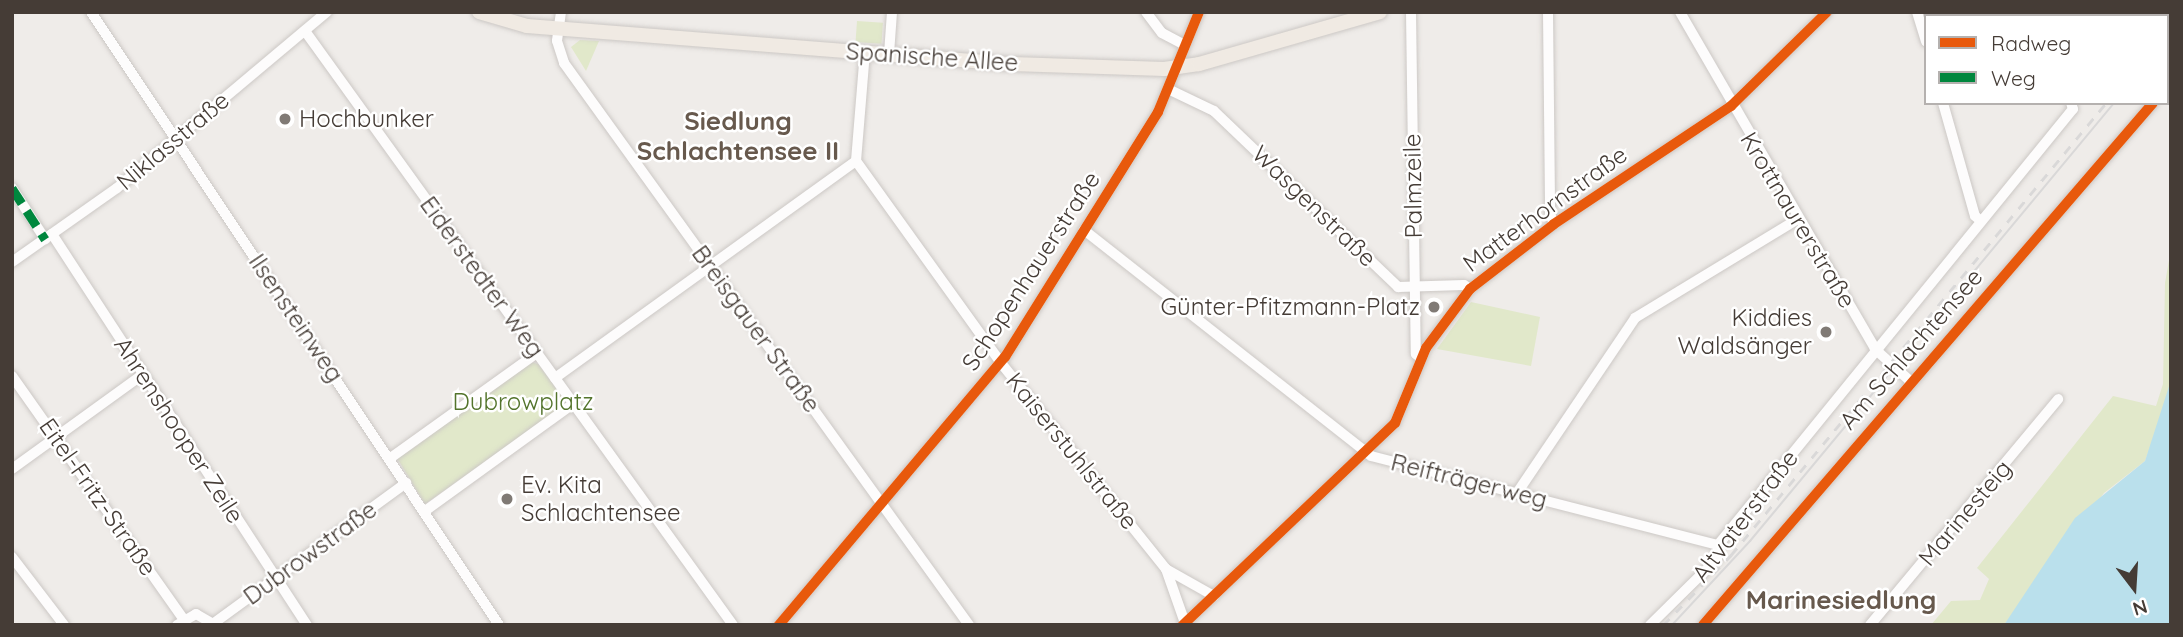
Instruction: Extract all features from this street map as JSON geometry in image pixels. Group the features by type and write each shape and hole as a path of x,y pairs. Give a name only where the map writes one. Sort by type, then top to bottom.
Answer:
{"main road":[{"name":"Spanische Allee","path":"478,12 512,24 1012,64 1175,67 1380,12"}],"street":[{"name":"Ilsensteinweg","path":"91,12 499,625"},
{"name":"Niklasstraße","path":"12,262 176,138 327,12"},
{"path":"558,28 561,12"},
{"path":"889,54 892,12"},
{"path":"1146,12 1162,33 1185,45"},
{"name":"Schopenhauerstraße","path":"779,625 1001,363 1168,89 1199,12"},
{"name":"Palmzeile","path":"1411,12 1416,354 1421,358"},
{"path":"1548,12 1550,214 1555,224"},
{"name":"Krottnaurerstraße","path":"1680,12 1731,106 1875,349 1910,381"},
{"name":"Matterhornstraße","path":"1184,624 1365,454 1402,412 1421,358 1470,289 1555,224 1731,106 1827,12"},
{"path":"1917,12 1924,35"},
{"name":"Breisgauer Straße","path":"558,28 565,64 969,625"},
{"name":"Eiderstedter Weg","path":"305,31 733,625"},
{"path":"555,378 856,161 865,52"},
{"name":"Wasgenstraße","path":"1168,89 1214,111 1398,287 1464,285 1470,289"},
{"path":"1944,105 1976,216 1981,221"},
{"name":"Am Schlachtensee","path":"1703,625 1910,381 2150,105"},
{"name":"Altvaterstraße","path":"1650,625 1717,559 1717,545 2072,106"},
{"name":"Kaiserstuhlstraße","path":"856,161 1001,363 1166,569 1184,624"},
{"name":"Ahrenshooper Zeile","path":"12,188 142,375 307,625"},
{"path":"1517,493 1635,318 1798,219"},
{"name":"Reifträgerweg","path":"1084,230 1365,454 1717,545"},
{"path":"390,459 537,354"},
{"path":"12,469 142,375"},
{"name":"Eitel-Fritz-Straße","path":"12,376 180,621"},
{"name":"Marinesteig","path":"1870,625 2058,399"},
{"path":"425,511 573,404"},
{"name":"Dubrowstraße","path":"214,624 406,484"},
{"path":"12,557 64,625"},
{"name":"Kaiserstuhlstraße","path":"1166,569 1214,596"},
{"path":"180,621 203,615 214,624"}],"green space":[{"path":"857,21 883,23 881,44 856,42"},
{"path":"580,40 599,41 586,71 571,47"},
{"path":"2171,249 2170,393 2145,461 2104,493 2004,625 1931,625 1951,601 1980,600 1989,579 1977,568 2113,396 2156,406 2163,384 2165,283"},
{"path":"1471,302 1540,317 1531,366 1437,349"},
{"name":"Dubrowplatz","path":"531,362 538,364 566,402 564,406 425,504 397,458"}],"water":[{"path":"2171,380 2171,625 2004,625 2075,518 2145,461"}],"tram line":[{"path":"1672,625 1750,541 2112,105"}],"railway":[{"path":"1663,625 1731,555 2104,105"}],"marked path":[{"path":"12,188 45,239"}],"cycle path":[{"path":"779,625 1005,357 1158,112 1199,12"},
{"path":"1183,625 1395,423 1426,348 1470,289 1554,224 1731,106 1827,12"},
{"path":"1703,625 2151,105"}],"place":[{"name":"Hochbunker","path":"285,119"},
{"name":"Günter-Pfitzmann-Platz","path":"1434,307"},
{"name":"Kiddies Waldsänger","path":"1826,332"},
{"name":"Ev. Kita Schlachtensee","path":"507,499"}],"district":[{"name":"Siedlung Schlachtensee II","path":"738,136"},
{"name":"Marinesiedlung","path":"1841,600"}]}
